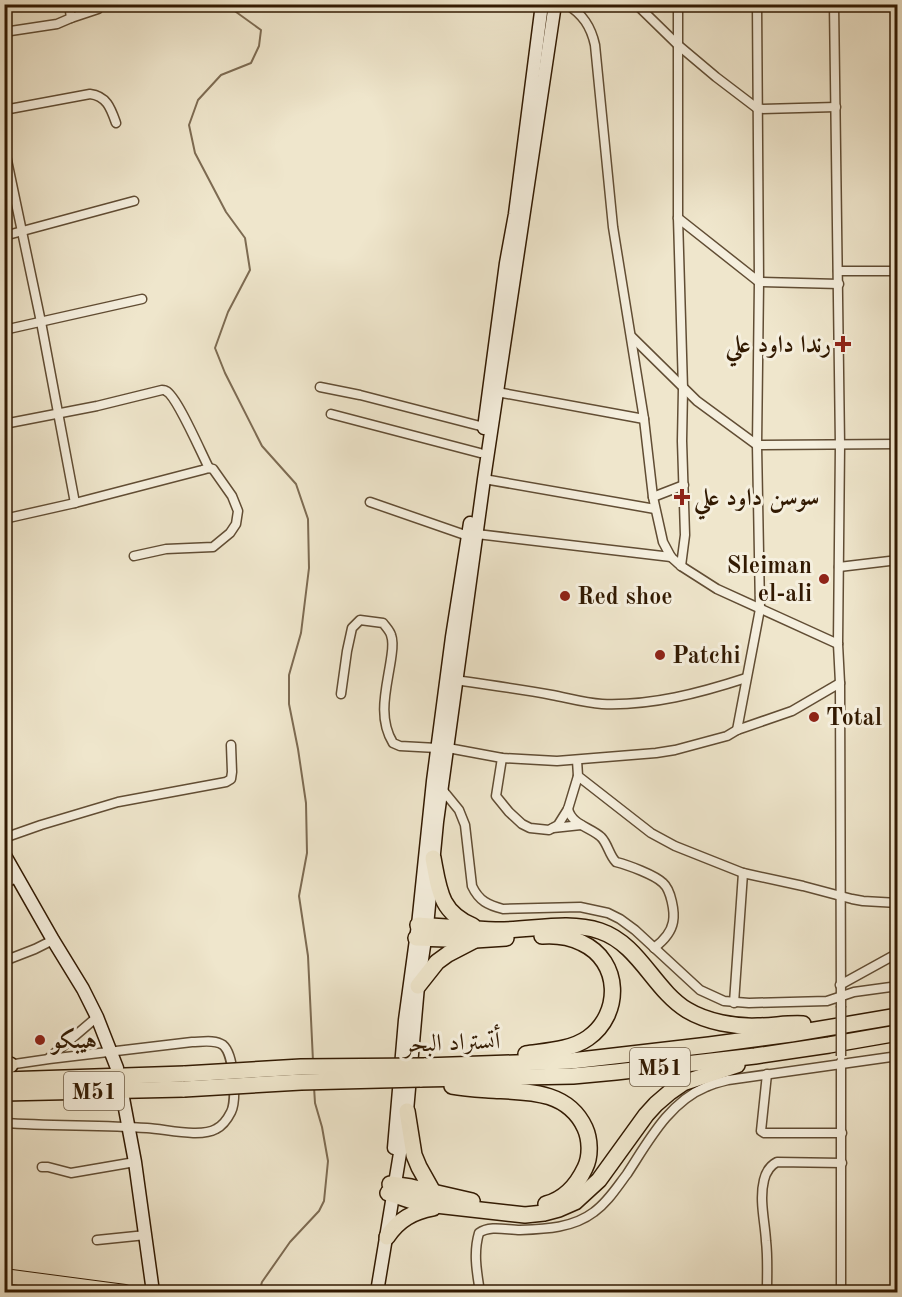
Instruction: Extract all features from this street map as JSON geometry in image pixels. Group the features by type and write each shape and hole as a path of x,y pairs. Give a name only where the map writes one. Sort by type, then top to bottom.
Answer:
{"highway":[{"path":"433,858 438,886 447,908 477,934"},
{"path":"418,986 437,962 477,934 494,930 547,926 584,927 614,937 671,997 687,1010 701,1017 734,1025 794,1023 827,1027"},
{"path":"421,932 553,935 584,943 604,962 611,975 612,1006 599,1029 586,1039 564,1048 513,1055 492,1063"},
{"name":"أتستراد البحر","path":"425,1074 492,1063 571,1061 634,1054 791,1034 897,1016"},
{"name":"أتستراد البحر","path":"4,1094 185,1082 301,1067 425,1074 573,1076 756,1056 897,1033"},
{"path":"392,1189 406,1200 442,1206 525,1215 559,1209 575,1202 599,1180 646,1115 670,1092 683,1083 756,1056"},
{"path":"392,1189 411,1186 480,1203 538,1205 563,1197 574,1187 587,1165 588,1136 578,1116 556,1100 529,1092 446,1086 425,1074"},
{"name":"أتستراد البحر","path":"4,1080 185,1082"},
{"path":"407,1111 414,1155 433,1191"},
{"path":"387,1237 392,1229 417,1211 442,1206"},
{"path":"4,1276 125,1293"}],"main road":[{"path":"378,1293 392,1189 405,1020 433,858 441,788 442,748 456,680 480,453 503,281 515,214 542,4"},
{"path":"370,1293 407,1111 421,932 452,637 484,479 560,7"},
{"path":"4,854 83,989 117,1068"},
{"path":"123,1098 135,1162 153,1293"}],"street":[{"path":"69,4 71,18"},
{"path":"636,4 678,45 758,109 836,107"},
{"path":"678,4 678,218 685,535 681,566"},
{"path":"737,730 760,609 757,445 759,282 757,4"},
{"path":"834,4 840,445 838,644 841,897 841,1293"},
{"path":"560,7 582,16 588,24 595,45 613,227 632,336 653,497 663,542 671,556 681,566 717,589 838,644"},
{"path":"4,32 57,24 98,9"},
{"path":"4,110 90,93 98,95 108,103 116,123"},
{"path":"4,146 75,503"},
{"path":"4,236 134,201"},
{"path":"678,218 759,282 838,284"},
{"path":"838,271 897,271"},
{"path":"4,330 142,300"},
{"path":"632,336 697,401 757,445 897,444"},
{"path":"320,387 360,394 484,427"},
{"path":"4,424 166,390 178,406 209,468"},
{"path":"497,392 644,420"},
{"path":"331,414 480,453"},
{"path":"4,519 209,468 217,472 232,496 238,511 236,524 230,533 213,547 166,549 134,556"},
{"path":"484,479 655,509"},
{"path":"653,497 684,485"},
{"path":"370,502 473,535 671,556"},
{"path":"839,567 897,560"},
{"path":"341,694 346,651 352,628 360,620 383,623 391,633 393,644 384,718 389,736 393,743 400,746 442,748 502,758 557,761 656,753 727,736 737,730 792,711 840,682"},
{"path":"456,680 599,704 626,704 676,698 708,691 746,678"},
{"path":"4,838 118,802 226,782 231,779 232,772 231,745"},
{"path":"502,758 496,796 522,824 543,830 549,830 558,825 568,809 578,776 577,760"},
{"path":"578,776 651,833 675,846 743,873 841,897 897,903"},
{"path":"441,788 459,810 465,825 472,886 482,902 503,909 580,907 608,913 635,930 700,990 713,997 734,1003 841,1002 854,992 897,986"},
{"path":"568,809 570,815 581,825 600,835 616,862 664,883 672,900 673,923 664,941 654,948"},
{"path":"553,828 581,825"},
{"path":"734,1003 743,873"},
{"path":"4,884 18,878"},
{"path":"4,961 53,940"},
{"path":"840,985 897,953"},
{"path":"49,1059 97,1017"},
{"path":"4,1123 204,1132 216,1129 225,1122 232,1111 234,1102 234,1080 229,1054 223,1046 207,1041 6,1066"},
{"path":"480,1293 476,1271 479,1233 489,1229 518,1230 566,1226 591,1214 608,1199 666,1117 679,1103 706,1086 841,1060 897,1056"},
{"path":"767,1074 761,1131 764,1133 842,1133"},
{"path":"42,1167 71,1173 135,1162"},
{"path":"767,1293 763,1187 767,1171 777,1162 842,1163"},
{"path":"98,1239 146,1235"}],"waterway":[{"path":"225,4 261,30 259,46 251,63 221,75 198,100 189,125 195,153 226,212 245,238 250,270 228,312 215,348 262,446 296,484 308,519 309,568 301,633 289,675 289,704 306,803 307,853 299,896 308,956 313,1061"},
{"path":"259,1292 262,1282 290,1242 319,1211 324,1201 328,1161 315,1103 314,1087"}],"place":[{"name":"رندا داود علي","path":"843,344"},
{"name":"سوسن داود علي","path":"682,497"},
{"name":"Sleiman el-ali","path":"824,579"},
{"name":"Red shoe","path":"565,596"},
{"name":"Patchi","path":"660,655"},
{"name":"Total","path":"814,717"},
{"name":"هيبكو","path":"40,1040"}]}
